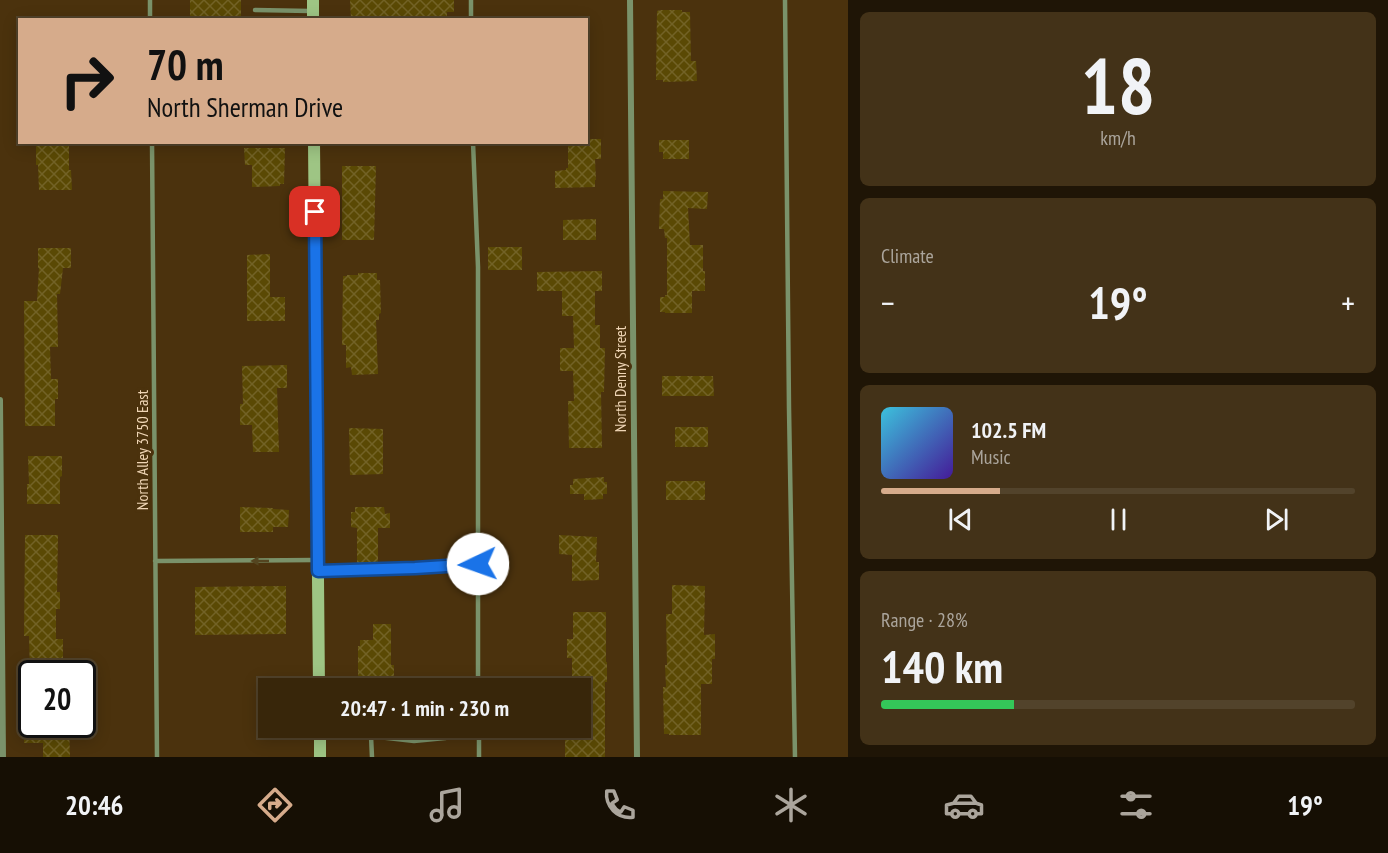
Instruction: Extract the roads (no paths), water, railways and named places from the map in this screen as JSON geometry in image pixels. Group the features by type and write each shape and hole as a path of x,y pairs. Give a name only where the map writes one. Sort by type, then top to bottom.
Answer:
{"main road":[{"path":"314,144 319,678"},
{"path":"320,738 320,757"}],"street":[{"name":"North Denny Street","path":"630,0 637,757"},
{"path":"0,400 3,757"}],"lane":[{"path":"150,0 150,18"},
{"path":"471,0 471,18"},
{"path":"785,0 795,757"},
{"path":"255,10 313,10"},
{"name":"North Alley 3750 East","path":"152,144 158,757"},
{"path":"473,144 478,267 478,678"},
{"path":"155,561 404,568 478,564"},
{"path":"371,738 372,757"},
{"path":"388,738 414,741 445,738"},
{"path":"479,738 479,757"}]}
